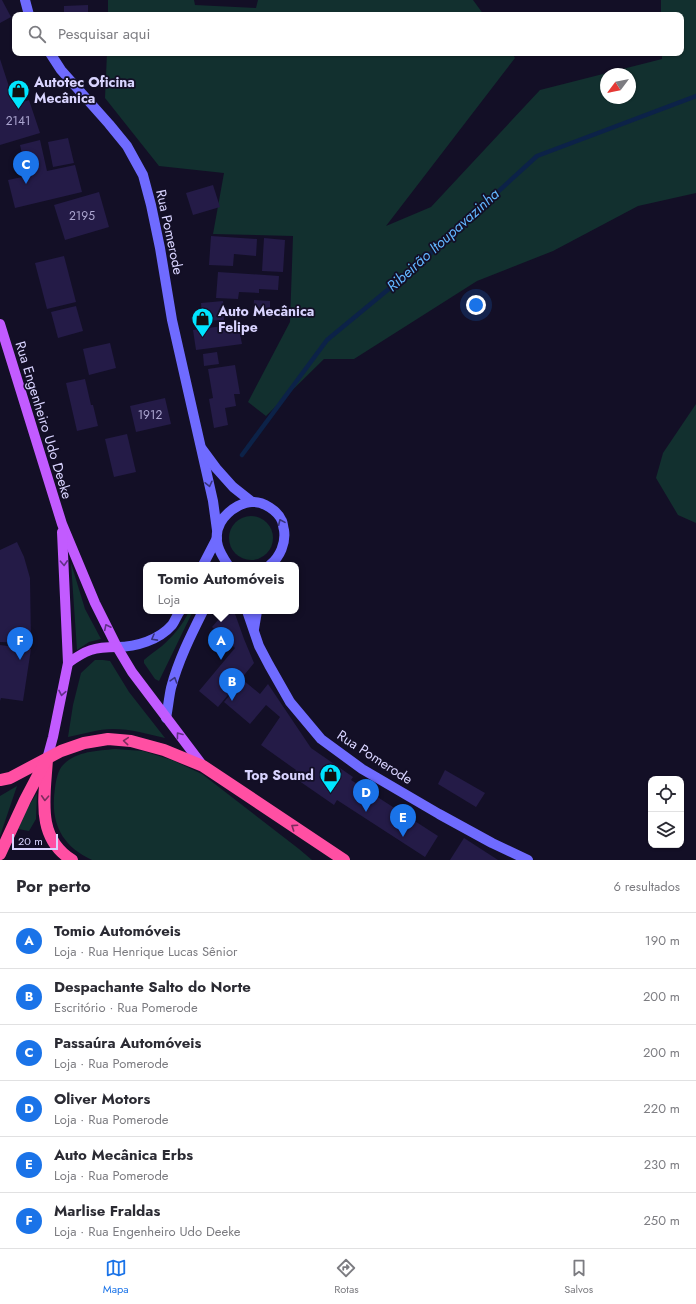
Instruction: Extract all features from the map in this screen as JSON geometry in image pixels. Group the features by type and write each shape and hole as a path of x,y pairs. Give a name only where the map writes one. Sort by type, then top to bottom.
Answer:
{"highway":[{"path":"0,780 10,778 61,751 84,743 108,739 131,741 158,748 203,766 344,860"},
{"path":"0,854 25,800 47,759"},
{"path":"47,759 44,808 46,825 56,846 72,860"},
{"path":"327,849 334,860"},
{"path":"0,859 6,860"}],"main road":[{"name":"Rua Engenheiro Udo Deeke","path":"0,324 62,524 95,603 117,647 132,672 203,766"},
{"name":"Rua Engenheiro Udo Deeke","path":"47,759 68,663 62,524"},
{"path":"68,663 84,652 102,647 117,647"}],"street":[{"path":"25,0 28,12"},
{"name":"Rua Pomerode","path":"52,56 61,70 127,146 143,175 151,205 172,320 212,501 218,546 226,562"},
{"name":"Rua Pomerode","path":"200,446 216,468 233,487 252,502 264,504 273,510 282,520 285,534 283,546 273,562"},
{"path":"204,562 217,534 220,522 226,514 242,504 252,502"},
{"path":"117,647 127,647 155,638 172,625 178,614"},
{"path":"166,718 171,688 179,663 202,614"},
{"name":"Rua Pomerode","path":"248,614 262,652 290,702 321,739 362,769 439,814 492,843 528,860"},
{"name":"Rua Pomerode","path":"254,629 256,614"}],"green space":[{"path":"108,0 194,0 195,5 256,8 258,0 473,0 482,12 108,12"},
{"path":"661,0 696,0 696,193 638,206 553,251 477,281 354,359 324,359 266,416 248,402 290,322 293,236 213,234 224,173 159,166 105,98 107,56 514,56 515,58 386,226 431,207 540,90 600,75 600,104 636,104 636,68 627,68 662,59 662,56 684,56 684,12 661,12"},
{"path":"696,404 696,523 678,515 656,478 663,453"},
{"path":"247,516 255,516 267,522 273,534 273,542 267,554 255,560 247,560 235,554 229,542 229,534 235,522"},
{"path":"71,563 85,609 101,639 89,642 77,650"},
{"path":"188,614 192,614 159,681 155,679 144,663 144,660 162,646 184,621"},
{"path":"95,660 110,661 129,692 165,738 120,729 107,729 68,737 73,705 81,673"},
{"path":"115,749 143,751 172,760 202,774 312,860 92,860 81,854 65,839 56,821 54,800 55,785 58,775 63,765 68,760 80,754"},
{"path":"17,786 0,836 0,796"},
{"path":"37,793 36,819 29,831 18,829 26,810"}],"building":[{"path":"0,0 2,0 11,17 0,23"},
{"path":"88,5 88,12 64,12 64,6"},
{"path":"0,59 15,105 29,100 40,133 0,145"},
{"path":"68,138 74,163 53,167 48,142"},
{"path":"40,140 47,171 75,165 82,192 15,208 8,180 27,176 20,145"},
{"path":"213,185 220,207 193,215 186,193"},
{"path":"99,192 109,227 65,240 54,205"},
{"path":"211,236 257,239 256,256 234,254 233,266 209,265"},
{"path":"264,238 285,240 283,272 262,271"},
{"path":"64,256 76,302 47,309 35,263"},
{"path":"218,272 279,276 278,290 259,289 259,293 239,292 238,299 216,298"},
{"path":"254,300 270,301 270,316 253,316"},
{"path":"223,301 224,320 202,321 201,303"},
{"path":"76,306 83,331 58,338 51,312"},
{"path":"238,324 242,344 196,350 193,330"},
{"path":"110,343 116,368 89,375 83,349"},
{"path":"217,352 219,364 204,366 203,354"},
{"path":"235,365 240,394 234,394 236,406 225,408 228,425 214,428 209,399 213,398 208,369"},
{"path":"85,379 98,426 77,431 66,383"},
{"path":"165,398 171,424 136,432 130,406"},
{"path":"127,434 136,472 114,477 105,439"},
{"path":"17,542 24,557 30,578 31,643 0,642 0,550"},
{"path":"223,614 235,614 254,663 218,707 199,691 235,648 212,627"},
{"path":"0,645 31,649 23,701 1,698 0,701"},
{"path":"243,680 260,694 268,684 311,748 353,777 351,780 438,836 425,857 337,800 334,805 292,776 296,770 261,745 280,717 266,705 250,724 224,702"},
{"path":"445,770 485,793 476,807 438,784"},
{"path":"464,838 498,860 450,860"}],"waterway":[{"name":"Ribeirão Itoupavazinha","path":"242,455 327,340 419,264 537,156 696,96"}],"place":[{"name":"Autotec Oficina Mecânica","path":"19,110"},
{"name":"Passaúra Automóveis","path":"26,184"},
{"name":"Auto Mecânica Felipe","path":"203,338"},
{"name":"Marlise Fraldas","path":"20,660"},
{"name":"Tomio Automóveis","path":"221,660"},
{"name":"Despachante Salto do Norte","path":"232,701"},
{"name":"Top Sound","path":"330,794"},
{"name":"Oliver Motors","path":"366,812"},
{"name":"Auto Mecânica Erbs","path":"403,837"}]}
